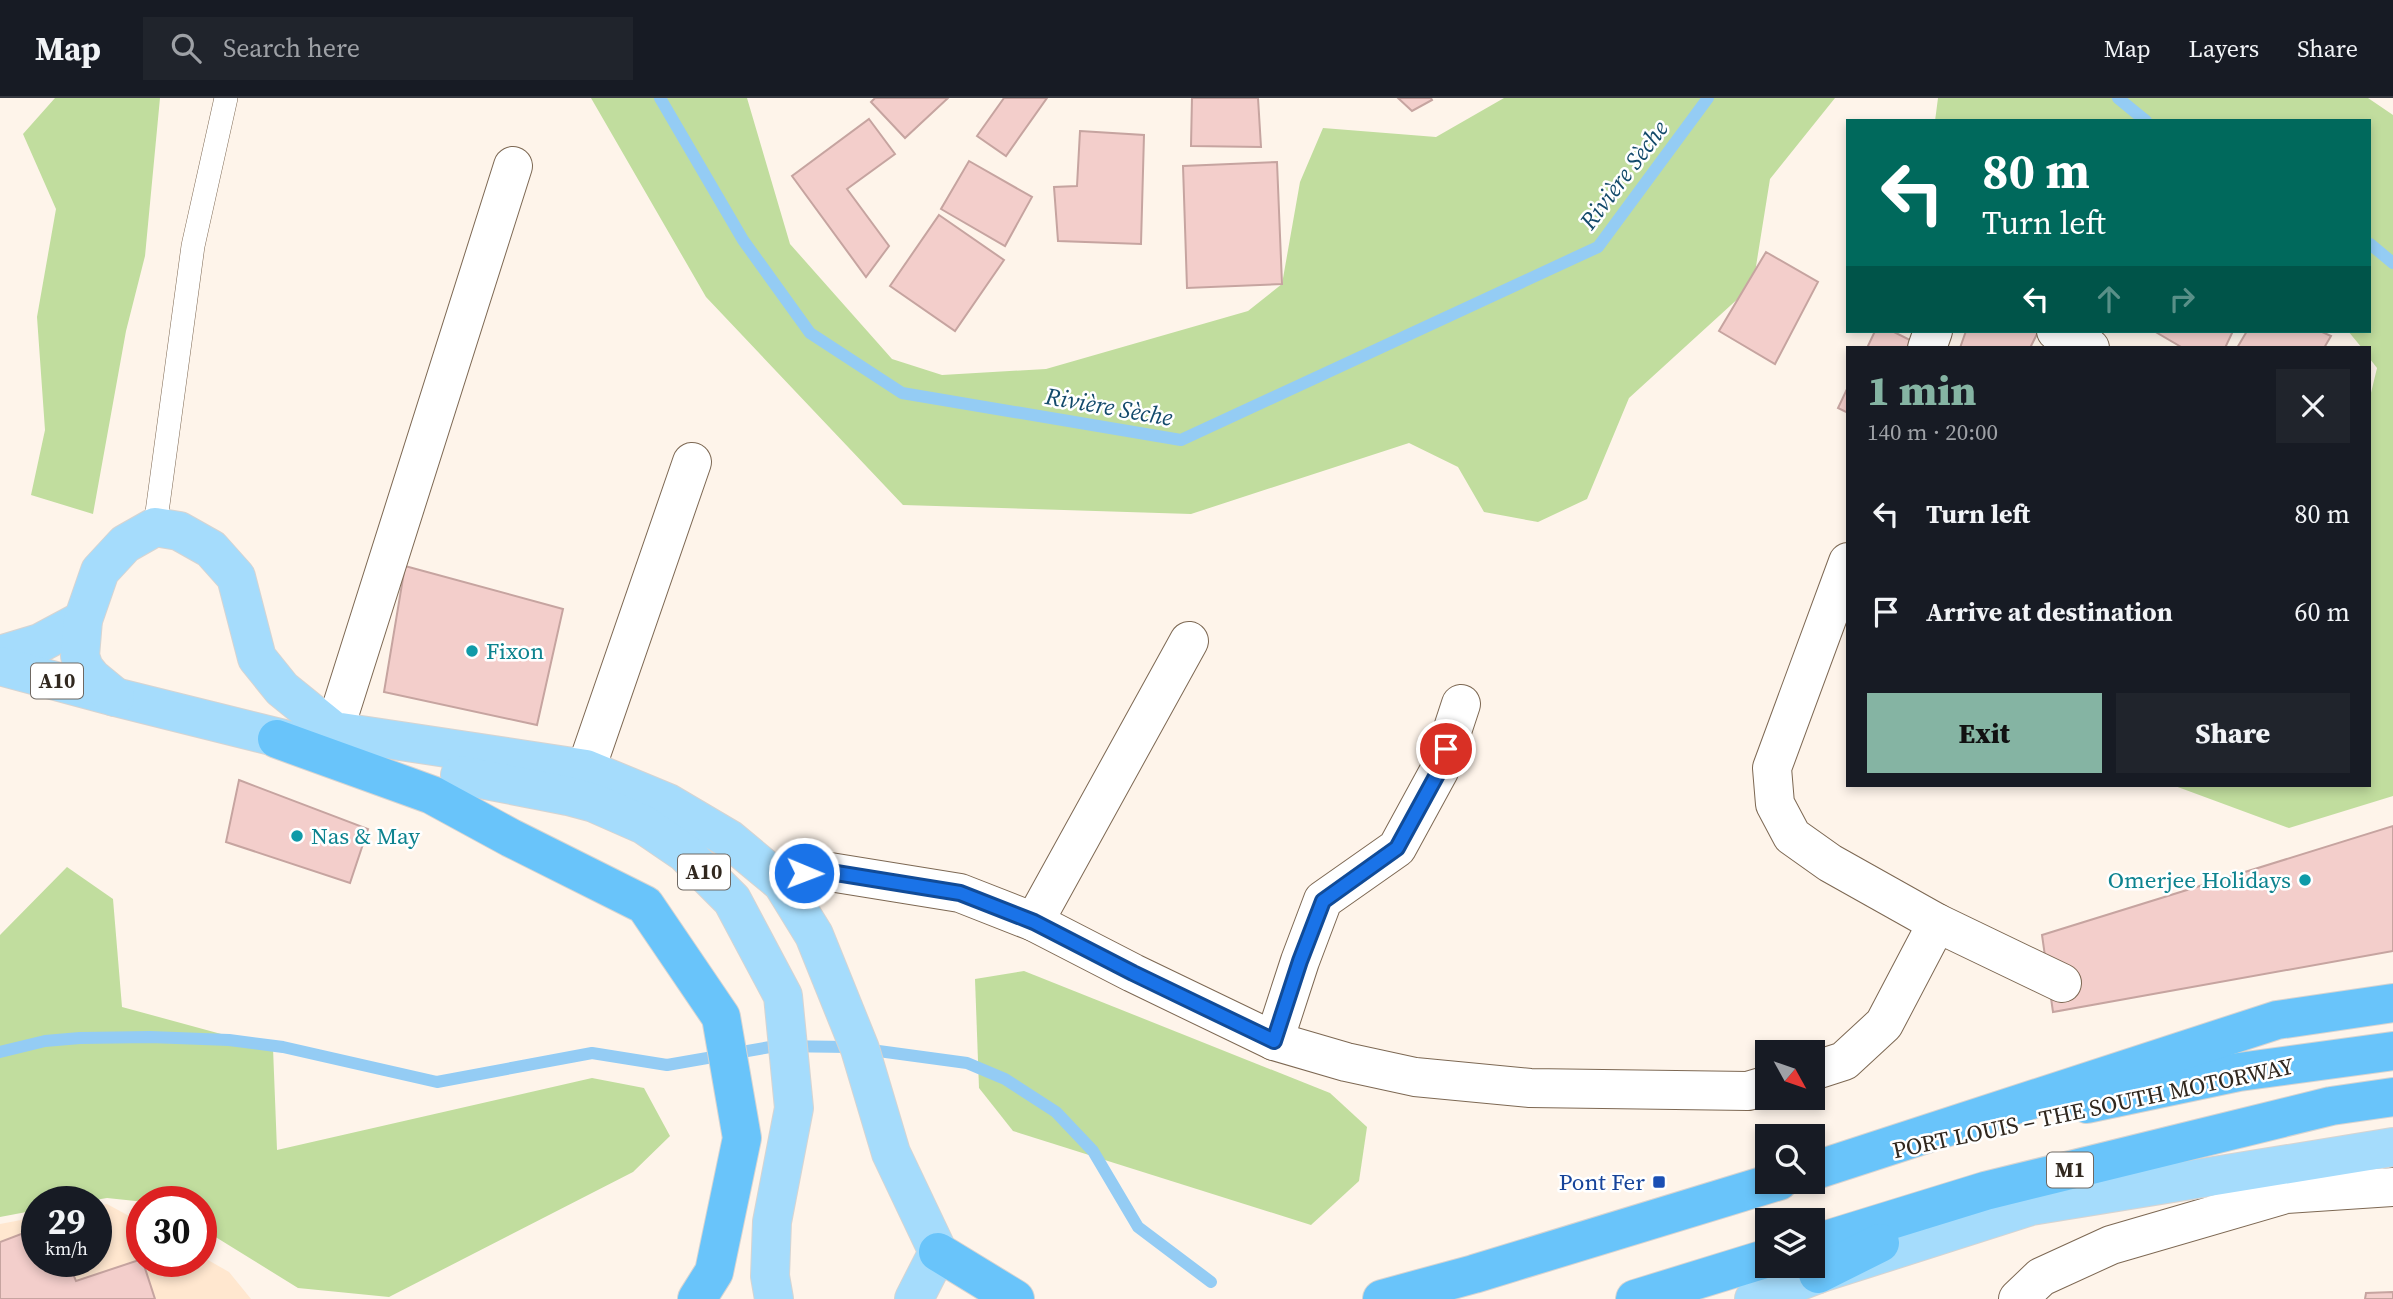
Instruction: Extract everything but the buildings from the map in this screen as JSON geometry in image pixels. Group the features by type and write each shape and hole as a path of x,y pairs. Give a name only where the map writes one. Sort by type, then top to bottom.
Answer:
{"highway":[{"path":"277,739 432,795 645,905 721,1017 742,1138 713,1272 697,1299"},
{"path":"1825,1167 2277,1020 2393,1003"},
{"name":"PORT LOUIS – THE SOUTH MOTORWAY","path":"1825,1168 1968,1130 2239,1072 2393,1051"},
{"name":"M1","path":"1825,1255 1985,1191 2331,1106 2393,1097"},
{"path":"1382,1299 1474,1274 1755,1188"},
{"path":"938,1252 1015,1299"},
{"path":"1635,1299 1755,1262"}],"main road":[{"path":"115,697 92,678 84,668 80,656 83,620 100,571 125,544 155,527 179,531 211,549 236,577 257,658 282,689 334,731 586,769 668,803 729,839 782,883 814,935 860,1049 891,1153 938,1252 914,1299"},
{"path":"0,655 40,643 83,620"},
{"name":"A10","path":"0,666 277,739 594,803 644,825 685,853 732,900 783,996 794,1108 772,1222 770,1276 774,1299"},
{"path":"1825,1257 2031,1206 2393,1147"},
{"path":"1754,1299 1786,1278"}],"street":[{"path":"334,731 513,166"},
{"path":"2060,333 2086,346"},
{"path":"586,769 691,461"},
{"path":"1846,567 1772,768 1774,804 1792,836 1830,863 1937,923 2062,983"},
{"path":"1034,922 1189,640"},
{"path":"1274,1041 1323,901 1397,848 1439,771 1461,704"},
{"path":"782,883 804,873 830,872 960,893 1034,922 1274,1041 1346,1062 1415,1077 1530,1088 1748,1091 1755,1089"},
{"path":"1825,1067 1844,1061 1884,1024 1937,923"},
{"path":"2018,1299 2041,1278 2111,1245 2286,1194 2393,1187"}],"lane":[{"path":"155,527 193,246 226,98"}],"shaded area":[{"path":"112,1207 126,1214 126,1277 217,1277 217,1265 229,1272 251,1299 0,1299 0,1224 21,1220 21,1277 112,1277"}],"green space":[{"path":"55,98 160,98 145,256 126,331 93,514 31,495 45,430 37,317 56,209 23,134"},
{"path":"591,98 747,98 790,244 892,359 942,375 1046,369 1248,311 1282,284 1300,182 1323,128 1436,137 1504,98 1835,98 1770,179 1753,285 1629,398 1587,499 1538,522 1484,512 1458,467 1409,443 1191,514 903,505 706,297"},
{"path":"1938,98 2368,98 2393,115 2393,796 2289,828 2178,787 2371,787 2371,393 2377,368 2371,360 2371,346 2360,346 2350,333 2371,333 2371,119 1935,119"},
{"path":"67,867 113,899 122,1007 273,1048 277,1150 592,1078 644,1088 670,1136 633,1172 389,1297 298,1288 217,1238 217,1186 126,1186 126,1200 112,1199 112,1186 21,1186 21,1213 0,1217 0,935"},
{"path":"1024,971 1330,1093 1367,1127 1359,1181 1311,1225 1013,1131 979,1088 975,979"}],"waterway":[{"name":"Rivière Sèche","path":"660,98 743,240 810,333 902,393 1181,440 1598,247 1708,98"},
{"name":"Rivière Sèche","path":"2118,98 2144,119"},
{"name":"Rivière Sèche","path":"2371,245 2393,263"},
{"path":"0,1052 45,1041 80,1038 229,1040 283,1047 437,1082 592,1053 667,1065 776,1046 849,1047 967,1063 1005,1079 1056,1112 1093,1151 1138,1227 1211,1282"}],"place":[{"name":"Fixon","path":"472,651"},
{"name":"Nas & May","path":"297,836"},
{"name":"Omerjee Holidays","path":"2305,880"},
{"name":"Pont Fer","path":"1659,1182"}],"route":[{"path":"804,873 830,872 960,893 1034,922 1274,1041 1323,901 1397,848 1439,771 1446,749"}]}
